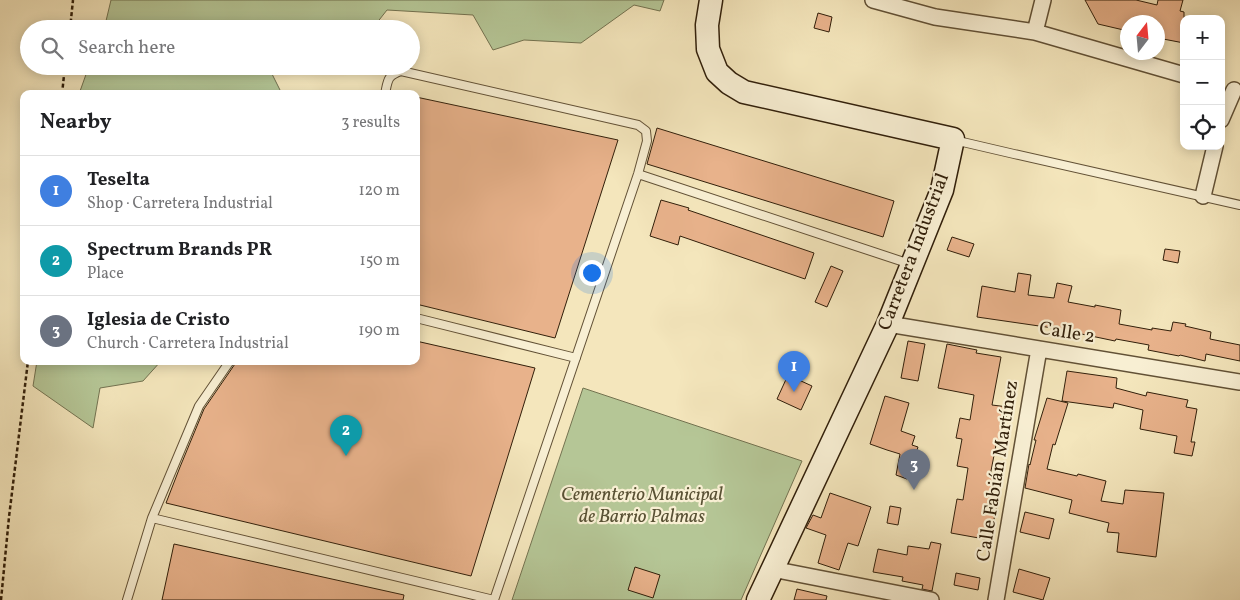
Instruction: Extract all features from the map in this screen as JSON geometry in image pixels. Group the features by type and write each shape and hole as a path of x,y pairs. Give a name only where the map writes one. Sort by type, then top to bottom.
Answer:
{"street":[{"path":"711,0 706,25 708,49 717,72 729,83 744,92 953,139"},
{"path":"873,0 935,17 1035,32 1180,74"},
{"path":"1035,32 1043,0"},
{"path":"1225,109 1232,89"},
{"name":"Carretera Industrial","path":"758,600 888,324 942,190 953,139"},
{"path":"1203,196 1214,150"},
{"name":"Calle 2","path":"888,324 1240,382"},
{"name":"Calle Fabián Martínez","path":"996,600 1039,349"},
{"path":"772,569 931,600"}],"lane":[{"path":"386,90 387,81 391,75"},
{"path":"152,518 494,600 638,174 647,141 646,131 638,125 419,75"},
{"path":"953,139 1240,204"},
{"path":"638,174 912,265"},
{"path":"420,319 576,358"},
{"path":"127,600 152,518 199,406 227,365"}],"path":[{"path":"71,20 73,0"},
{"path":"62,90 64,75"},
{"path":"1,600 28,365"}],"green space":[{"path":"111,0 664,0 660,11 634,5 581,43 524,40 493,50 473,15 387,10 379,20 106,20"},
{"path":"86,75 272,75 280,90 80,90"},
{"path":"36,365 157,365 143,381 100,388 93,428 33,386"},
{"name":"Cementerio Municipal de Barrio Palmas","path":"583,388 802,461 741,600 512,600"}],"building":[{"path":"1085,0 1136,0 1157,5 1158,0 1183,0 1180,11 1184,12 1184,15 1180,15 1180,42 1165,39 1165,15 1120,15 1120,29 1098,24"},
{"path":"818,13 832,17 829,32 814,28"},
{"path":"420,98 618,140 555,338 420,305"},
{"path":"657,128 894,201 883,237 647,164"},
{"path":"661,200 689,208 688,210 814,253 805,279 680,236 678,245 650,236"},
{"path":"952,237 974,244 969,257 947,250"},
{"path":"1165,249 1180,251 1178,263 1163,260"},
{"path":"831,266 843,271 827,307 815,302"},
{"path":"1018,273 1031,275 1028,295 1054,298 1057,283 1072,286 1068,302 1121,310 1119,324 1152,330 1152,328 1171,331 1173,322 1211,332 1210,339 1240,345 1240,361 1206,354 1205,361 1148,350 1149,345 1116,339 1115,341 1053,328 977,317 982,286 1015,292"},
{"path":"908,341 925,344 918,381 901,378"},
{"path":"420,342 535,368 471,576 166,503 204,409 234,365 420,365"},
{"path":"947,344 977,350 976,353 1001,357 992,405 1008,407 1001,446 996,445 990,476 1002,478 990,540 951,533 957,499 963,500 968,468 957,466 962,439 956,438 960,418 970,420 974,395 938,388"},
{"path":"1067,371 1117,378 1116,388 1146,396 1147,392 1188,400 1186,407 1197,409 1191,442 1195,442 1192,456 1174,453 1177,436 1140,429 1143,410 1114,403 1113,408 1062,401"},
{"path":"788,375 812,386 801,410 777,399"},
{"path":"885,396 909,403 901,431 915,436 912,445 918,447 907,479 896,475 900,454 870,444"},
{"path":"1047,398 1068,403 1055,445 1053,444 1047,469 1106,481 1101,501 1123,504 1125,490 1164,493 1156,557 1117,552 1119,533 1107,532 1109,523 1069,513 1072,500 1025,488 1036,440 1034,440"},
{"path":"830,493 871,507 858,546 848,543 839,570 818,563 826,535 806,528 813,515 821,518"},
{"path":"890,506 901,508 898,525 887,523"},
{"path":"1025,512 1054,519 1049,539 1020,532"},
{"path":"931,542 941,544 932,591 922,589 923,585 902,581 903,577 873,572 878,549 907,555 908,546 929,549"},
{"path":"174,544 404,595 403,600 162,600"},
{"path":"635,567 660,575 653,598 628,590"},
{"path":"1019,569 1050,578 1043,600 1013,592"},
{"path":"956,573 980,578 978,590 954,585"},
{"path":"797,589 827,596 826,600 794,600"}],"place":[{"name":"Teselta","path":"794,392"},
{"name":"Spectrum Brands PR","path":"346,456"},
{"name":"Iglesia de Cristo","path":"914,490"}]}
